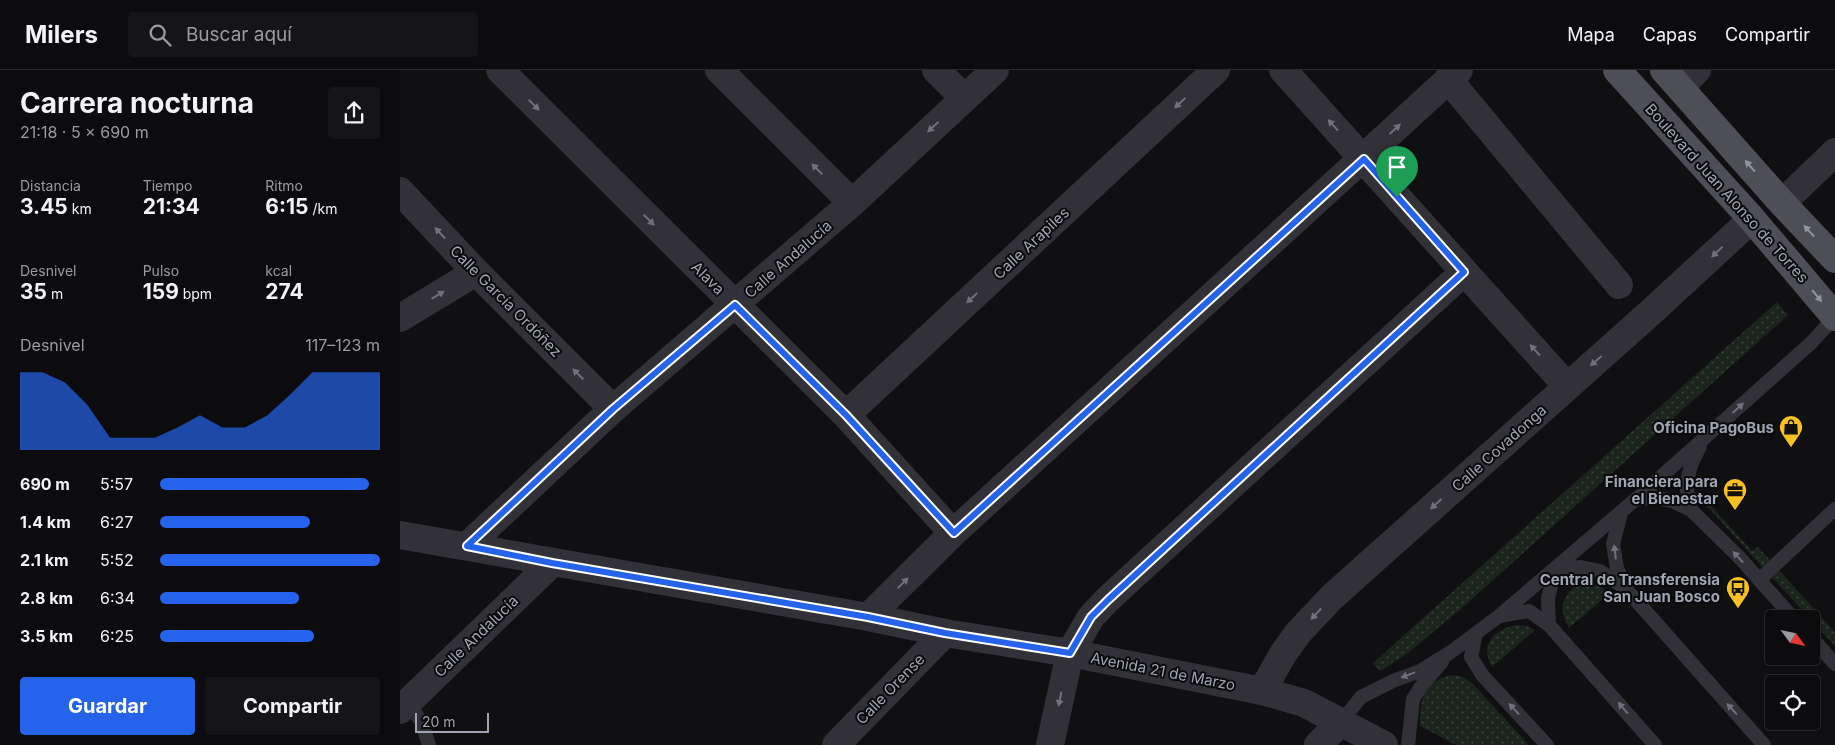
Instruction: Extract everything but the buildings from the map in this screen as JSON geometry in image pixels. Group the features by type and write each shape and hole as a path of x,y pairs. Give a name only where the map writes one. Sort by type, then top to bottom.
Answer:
{"main road":[{"name":"Boulevard Juan Alonso de Torres","path":"1617,70 1752,219 1835,317"},
{"path":"1680,76 1782,203 1835,259"}],"street":[{"name":"Alava","path":"500,70 846,415 954,533"},
{"path":"720,70 852,203"},
{"path":"936,70 964,98"},
{"name":"Calle Andalucía","path":"467,546 613,409 852,203 995,70"},
{"name":"Calle Arapiles","path":"846,415 1216,70"},
{"path":"1283,70 1567,386"},
{"path":"868,617 954,533 1454,75 1619,285"},
{"path":"1782,203 1835,152"},
{"name":"Calle García Ordóñez","path":"400,191 476,272 613,409"},
{"name":"Calle Covadonga","path":"1262,691 1283,654 1298,633 1332,597 1652,312 1752,219"},
{"path":"400,318 476,272"},
{"path":"1050,745 1070,653 1091,617 1464,272"},
{"name":"Avenida 21 de Marzo","path":"400,535 868,617 945,633 1070,653 1262,691 1304,703 1384,745"},
{"name":"Calle Andalucía","path":"404,706 552,563"},
{"name":"Calle Orense","path":"836,745 945,633"},
{"path":"1318,745 1341,722"}],"lane":[{"path":"1341,722 1361,697 1393,681 1420,671 1451,652 1499,616 1621,513 1811,343 1835,317"},
{"path":"1690,510 1686,485 1691,465 1702,440"},
{"path":"1636,499 1656,498 1672,501 1690,510 1739,557 1786,610"},
{"path":"1758,580 1835,510"},
{"path":"1621,513 1614,544 1617,568 1626,590"},
{"path":"1555,570 1581,567 1600,571 1626,590 1764,745"},
{"path":"1550,625 1548,599 1555,570"},
{"path":"1499,616 1529,611 1550,625 1655,745"},
{"path":"1476,633 1471,657 1483,676"},
{"path":"1820,647 1835,664"},
{"path":"1451,652 1483,676 1547,745"},
{"path":"1408,745 1413,699 1422,685 1451,652"},
{"path":"404,706 421,721 429,745"}],"shaded area":[{"path":"1777,302 1788,315 1463,607 1408,653 1380,671 1373,663"},
{"path":"1698,491 1752,551 1758,547 1815,610 1802,610 1695,493"},
{"path":"1582,582 1602,587 1609,594 1569,628 1563,614 1564,602 1570,591"},
{"path":"1820,615 1835,632 1835,646 1820,630"},
{"path":"1518,625 1527,626 1535,630 1492,667 1488,659 1488,645 1496,634 1502,630"},
{"path":"1452,675 1463,677 1473,684 1529,745 1456,745 1420,726 1422,699 1425,692 1435,682"}],"place":[{"name":"Oficina PagoBus","path":"1791,448"},
{"name":"Financiera para el Bienestar","path":"1735,511"},
{"name":"Central de Transferensia San Juan Bosco","path":"1738,609"}],"route":[{"path":"1364,159 1397,197 1464,272 1108,600 1091,617 1070,653 945,633 868,617 552,563 467,546 613,409 735,305 846,415 954,533 1364,159"}]}
